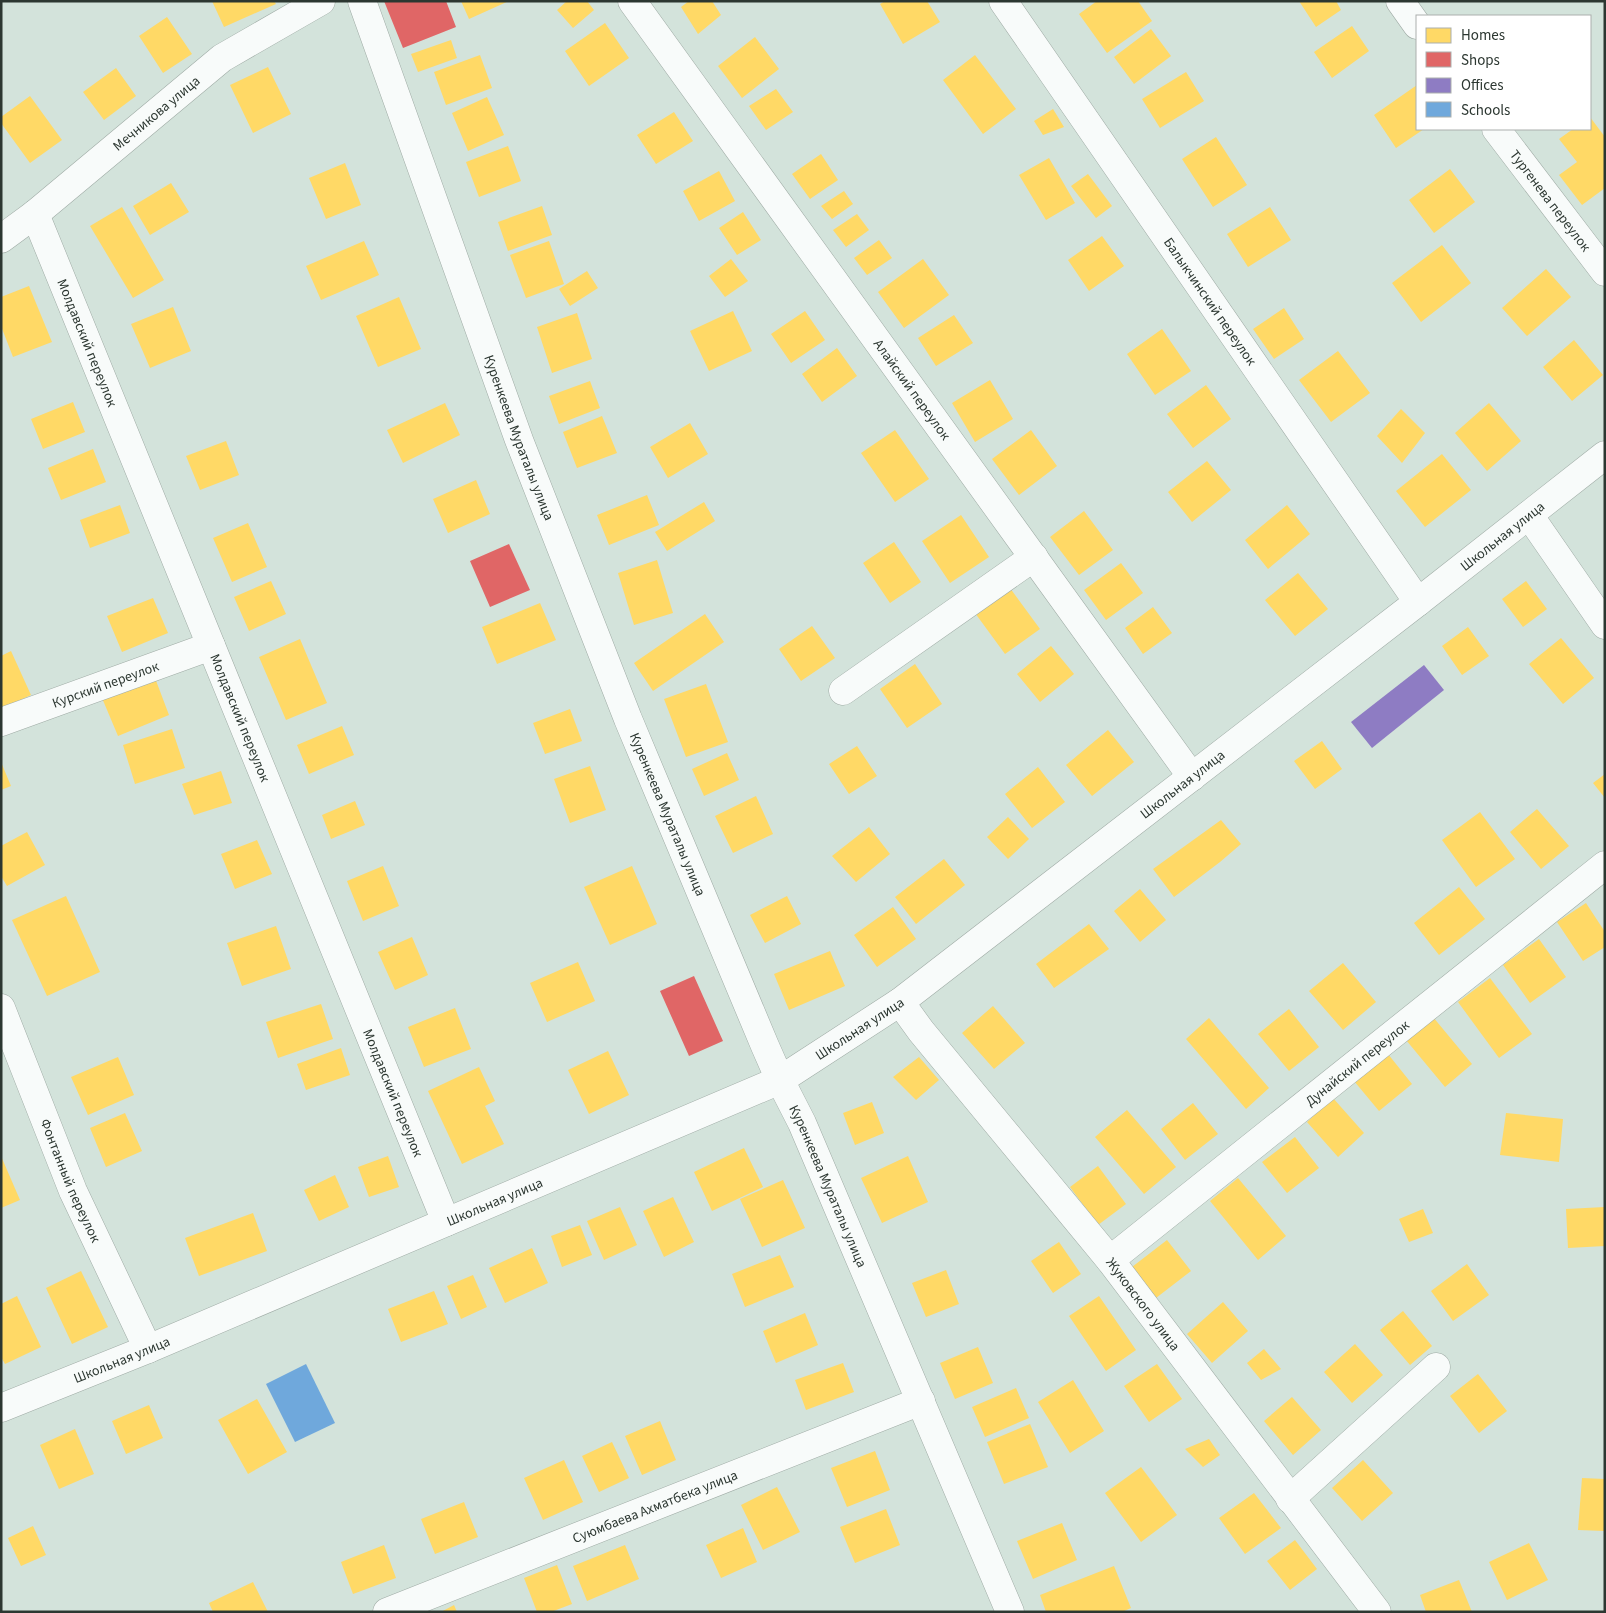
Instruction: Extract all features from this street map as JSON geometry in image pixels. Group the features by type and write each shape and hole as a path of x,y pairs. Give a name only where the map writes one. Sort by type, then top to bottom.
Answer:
{"street":[{"name":"Мечникова улица","path":"1,239 35,214 222,58 321,1"},
{"name":"Куренкеева Мураталы улица","path":"362,1 519,440 628,719 780,1080 802,1123 1010,1612"},
{"name":"Алайский переулок","path":"632,1 1192,777"},
{"name":"Балыкчинский переулок","path":"1003,1 1418,602"},
{"path":"1400,1 1416,23"},
{"name":"Тургенева переулок","path":"1497,130 1605,272"},
{"name":"Молдавский переулок","path":"35,214 446,1222"},
{"name":"Школьная улица","path":"1,1408 148,1349 780,1080 900,1002 1418,602 1605,455"},
{"path":"1529,515 1605,625"},
{"path":"843,691 1034,557"},
{"name":"Курский переулок","path":"1,722 211,646"},
{"name":"Дунайский переулок","path":"1110,1260 1605,865"},
{"name":"Жуковского улица","path":"900,1002 921,1031 1110,1260 1377,1612"},
{"name":"Фонтанный переулок","path":"1,1008 73,1191 148,1349"},
{"path":"1290,1499 1436,1368"},
{"name":"Суюмбаева Ахматбека улица","path":"387,1612 921,1401"}],"building: Homes":[{"path":"212,1 274,1 276,4 224,27"},
{"path":"461,1 509,1 469,19"},
{"path":"567,1 587,1 594,10 573,28 557,10"},
{"path":"689,1 712,1 721,15 698,34 681,7"},
{"path":"885,1 927,1 940,22 903,44 880,4"},
{"path":"1097,1 1138,1 1152,21 1107,53 1079,14"},
{"path":"1299,1 1336,1 1341,10 1316,27"},
{"path":"167,17 192,54 163,73 139,36"},
{"path":"605,23 629,58 589,86 565,51"},
{"path":"1352,26 1369,51 1332,78 1314,52"},
{"path":"1151,29 1171,56 1134,84 1114,57"},
{"path":"755,37 779,69 742,98 718,66"},
{"path":"451,40 457,58 418,72 411,54"},
{"path":"480,55 492,88 446,105 434,72"},
{"path":"975,55 1016,109 983,134 943,80"},
{"path":"268,67 291,114 253,133 230,85"},
{"path":"116,68 136,96 104,120 83,92"},
{"path":"1186,72 1204,101 1160,128 1142,99"},
{"path":"1416,86 1416,130 1423,130 1396,148 1374,115"},
{"path":"776,89 793,112 766,130 749,106"},
{"path":"30,96 62,140 30,163 1,123 1,117"},
{"path":"487,97 504,135 468,151 452,113"},
{"path":"1053,109 1064,127 1043,135 1034,121"},
{"path":"674,112 693,141 656,164 637,135"},
{"path":"1591,118 1605,137 1605,188 1582,205 1559,175 1577,162 1559,139 1572,130 1591,130"},
{"path":"1216,137 1247,185 1213,207 1182,159"},
{"path":"508,146 521,181 479,197 466,162"},
{"path":"821,154 838,180 810,199 792,174"},
{"path":"1049,158 1075,203 1046,220 1019,175"},
{"path":"345,163 361,205 326,219 309,178"},
{"path":"1450,169 1475,202 1434,233 1409,200"},
{"path":"719,171 735,201 699,221 683,191"},
{"path":"1088,174 1112,206 1096,218 1071,186"},
{"path":"171,183 189,212 150,235 133,206"},
{"path":"844,191 853,204 832,219 821,206"},
{"path":"542,206 552,235 508,251 498,222"},
{"path":"122,207 164,280 133,298 90,226"},
{"path":"1270,207 1291,240 1248,267 1227,234"},
{"path":"743,212 761,240 737,255 719,228"},
{"path":"857,214 869,230 846,247 833,230"},
{"path":"1102,236 1124,266 1089,291 1068,260"},
{"path":"879,240 892,258 867,275 854,258"},
{"path":"364,241 379,275 321,300 306,266"},
{"path":"549,241 564,284 526,298 510,255"},
{"path":"1442,245 1471,283 1421,322 1392,283"},
{"path":"731,259 748,281 725,297 709,276"},
{"path":"923,259 949,295 904,328 878,292"},
{"path":"1546,269 1571,297 1527,336 1502,308"},
{"path":"587,271 598,288 570,306 559,289"},
{"path":"29,286 52,342 13,357 1,326 1,297"},
{"path":"399,297 421,349 378,367 356,316"},
{"path":"173,307 191,351 150,368 131,324"},
{"path":"1284,308 1304,339 1274,359 1253,329"},
{"path":"733,311 752,351 709,371 690,331"},
{"path":"805,311 825,340 791,363 771,334"},
{"path":"577,313 592,359 552,373 537,327"},
{"path":"954,315 973,343 936,366 918,338"},
{"path":"1162,329 1191,371 1155,395 1127,354"},
{"path":"1574,340 1603,375 1572,401 1543,367"},
{"path":"837,348 857,376 822,402 802,374"},
{"path":"1338,351 1370,393 1331,422 1299,380"},
{"path":"990,380 1013,419 975,442 952,403"},
{"path":"590,381 600,408 559,424 549,396"},
{"path":"1206,385 1231,419 1193,448 1167,414"},
{"path":"73,402 85,432 43,449 31,419"},
{"path":"445,403 460,435 403,463 387,430"},
{"path":"1489,403 1521,441 1487,471 1455,433"},
{"path":"1401,409 1425,433 1402,463 1377,436"},
{"path":"602,416 617,453 577,468 563,432"},
{"path":"690,423 708,454 668,478 650,447"},
{"path":"895,430 929,479 895,502 861,453"},
{"path":"1031,430 1057,466 1019,495 992,459"},
{"path":"226,441 239,475 200,490 186,456"},
{"path":"93,449 106,482 61,500 48,468"},
{"path":"1442,454 1471,490 1425,527 1396,491"},
{"path":"1207,461 1231,490 1192,522 1168,492"},
{"path":"476,480 490,514 448,533 433,499"},
{"path":"647,495 659,525 609,545 597,515"},
{"path":"704,502 715,521 667,551 655,532"},
{"path":"120,505 130,533 90,548 80,520"},
{"path":"1287,505 1310,534 1268,569 1245,540"},
{"path":"1084,511 1113,550 1079,575 1050,537"},
{"path":"961,515 989,557 950,583 922,541"},
{"path":"248,523 267,567 232,582 213,538"},
{"path":"894,542 921,582 890,603 863,563"},
{"path":"657,560 673,613 634,625 618,573"},
{"path":"1121,563 1143,593 1106,620 1084,590"},
{"path":"1298,573 1328,609 1295,636 1265,600"},
{"path":"271,581 286,614 249,631 234,597"},
{"path":"1526,581 1547,609 1523,627 1502,599"},
{"path":"1010,588 1040,629 1005,654 975,613"},
{"path":"153,598 168,633 122,652 107,616"},
{"path":"540,603 556,640 497,664 482,627"},
{"path":"1153,607 1172,633 1143,654 1125,628"},
{"path":"705,614 724,642 653,691 634,663"},
{"path":"812,626 835,658 801,681 779,649"},
{"path":"1468,627 1489,656 1462,675 1442,646"},
{"path":"1561,638 1594,678 1563,704 1529,664"},
{"path":"300,639 327,703 286,720 259,657"},
{"path":"1051,646 1074,674 1040,702 1017,674"},
{"path":"11,651 31,695 1,709 1,656"},
{"path":"915,664 942,704 907,728 880,689"},
{"path":"155,678 169,715 118,736 102,698"},
{"path":"706,684 728,742 686,757 664,699"},
{"path":"570,709 582,741 545,754 533,723"},
{"path":"342,726 354,755 309,774 297,745"},
{"path":"172,729 185,768 135,784 123,745"},
{"path":"1108,730 1134,762 1092,796 1066,765"},
{"path":"1322,741 1342,769 1315,789 1294,761"},
{"path":"857,746 877,776 849,794 829,764"},
{"path":"727,753 739,780 704,796 692,769"},
{"path":"1,762 11,786 1,790"},
{"path":"590,766 606,810 570,823 554,779"},
{"path":"1038,767 1065,802 1032,828 1005,794"},
{"path":"221,771 232,803 194,815 182,784"},
{"path":"1605,774 1605,798 1593,783"},
{"path":"756,796 773,834 733,853 715,816"},
{"path":"355,801 365,825 331,839 322,815"},
{"path":"1537,809 1569,846 1541,869 1510,832"},
{"path":"1480,812 1515,859 1476,887 1442,840"},
{"path":"1008,817 1029,839 1008,859 987,837"},
{"path":"1221,820 1241,844 1174,897 1153,869"},
{"path":"869,827 890,854 856,882 832,856"},
{"path":"27,832 45,865 7,886 1,876 1,846"},
{"path":"257,840 272,874 235,889 221,854"},
{"path":"944,859 965,885 916,924 895,897"},
{"path":"383,866 399,906 363,921 347,881"},
{"path":"632,866 657,924 610,945 584,887"},
{"path":"1459,887 1485,919 1439,955 1414,923"},
{"path":"1140,889 1166,920 1140,942 1114,911"},
{"path":"66,896 100,972 47,996 12,920"},
{"path":"787,896 801,924 765,943 750,915"},
{"path":"1586,903 1605,932 1605,947 1583,961 1557,922"},
{"path":"893,907 916,939 877,967 854,935"},
{"path":"1089,924 1109,949 1054,988 1036,964"},
{"path":"276,926 291,969 242,986 227,943"},
{"path":"412,937 428,975 395,990 378,952"},
{"path":"1539,939 1566,977 1530,1003 1503,965"},
{"path":"830,951 845,986 789,1010 774,974"},
{"path":"578,962 595,1001 547,1022 530,983"},
{"path":"1343,963 1376,1002 1343,1030 1309,991"},
{"path":"1490,978 1532,1034 1499,1058 1458,1002"},
{"path":"321,1004 333,1039 278,1058 266,1022"},
{"path":"993,1006 1025,1043 994,1069 962,1033"},
{"path":"455,1008 471,1049 424,1067 408,1027"},
{"path":"1289,1009 1319,1047 1289,1071 1258,1034"},
{"path":"1433,1017 1472,1064 1445,1087 1406,1040"},
{"path":"1209,1018 1269,1088 1246,1109 1186,1039"},
{"path":"341,1048 350,1075 306,1090 297,1064"},
{"path":"608,1051 629,1095 589,1114 568,1070"},
{"path":"1388,1054 1412,1084 1379,1111 1354,1081"},
{"path":"118,1057 134,1095 88,1115 71,1077"},
{"path":"919,1057 939,1080 916,1100 893,1077"},
{"path":"479,1067 495,1101 485,1106 504,1144 462,1164 428,1091"},
{"path":"1333,1098 1364,1133 1338,1157 1307,1122"},
{"path":"872,1102 884,1133 855,1145 843,1113"},
{"path":"1193,1103 1218,1134 1185,1160 1161,1129"},
{"path":"1127,1110 1176,1167 1144,1194 1095,1137"},
{"path":"125,1113 142,1151 106,1167 90,1128"},
{"path":"1506,1113 1563,1119 1559,1162 1500,1155"},
{"path":"1295,1137 1319,1168 1287,1193 1262,1162"},
{"path":"744,1148 763,1187 712,1211 694,1172"},
{"path":"1,1156 20,1200 1,1208"},
{"path":"388,1156 399,1187 369,1197 358,1167"},
{"path":"908,1156 928,1202 882,1223 861,1178"},
{"path":"1098,1166 1126,1204 1098,1225 1070,1187"},
{"path":"335,1175 349,1207 319,1221 304,1190"},
{"path":"1238,1178 1286,1236 1258,1260 1210,1201"},
{"path":"783,1180 805,1228 762,1247 740,1199"},
{"path":"673,1197 694,1242 664,1257 643,1211"},
{"path":"620,1207 637,1245 604,1260 587,1221"},
{"path":"1605,1207 1605,1246 1568,1248 1566,1209"},
{"path":"1423,1209 1433,1233 1409,1242 1399,1219"},
{"path":"253,1213 267,1251 199,1276 185,1238"},
{"path":"580,1225 592,1255 562,1267 551,1236"},
{"path":"1167,1240 1191,1271 1156,1298 1132,1267"},
{"path":"1059,1242 1081,1274 1053,1293 1031,1261"},
{"path":"532,1248 548,1283 505,1303 489,1268"},
{"path":"780,1255 794,1287 745,1307 732,1274"},
{"path":"1467,1264 1489,1295 1453,1321 1431,1291"},
{"path":"946,1270 959,1304 926,1317 912,1283"},
{"path":"81,1271 108,1327 72,1344 46,1288"},
{"path":"473,1275 487,1307 461,1319 447,1286"},
{"path":"434,1291 448,1324 401,1342 388,1309"},
{"path":"17,1296 41,1347 5,1364 1,1357 1,1304"},
{"path":"1099,1296 1136,1350 1106,1371 1069,1316"},
{"path":"1223,1302 1248,1331 1212,1363 1187,1334"},
{"path":"1403,1311 1432,1346 1410,1365 1380,1330"},
{"path":"805,1313 818,1345 776,1363 763,1331"},
{"path":"1355,1344 1383,1375 1352,1403 1324,1372"},
{"path":"978,1347 993,1383 955,1399 940,1363"},
{"path":"1264,1349 1281,1369 1261,1380 1247,1363"},
{"path":"843,1363 854,1392 806,1410 795,1380"},
{"path":"1157,1364 1182,1399 1149,1422 1124,1386"},
{"path":"1478,1374 1507,1411 1479,1433 1450,1396"},
{"path":"1073,1380 1104,1431 1070,1453 1038,1402"},
{"path":"1016,1388 1029,1418 985,1437 972,1407"},
{"path":"1292,1397 1321,1430 1293,1455 1264,1421"},
{"path":"257,1399 287,1452 248,1474 218,1420"},
{"path":"149,1405 163,1438 126,1454 112,1421"},
{"path":"660,1421 676,1460 642,1475 625,1436"},
{"path":"1030,1424 1048,1467 1004,1484 987,1442"},
{"path":"75,1429 94,1474 59,1489 40,1445"},
{"path":"1209,1439 1220,1455 1203,1467 1185,1449"},
{"path":"612,1442 629,1478 599,1492 582,1456"},
{"path":"875,1451 890,1490 847,1507 831,1468"},
{"path":"564,1460 583,1502 543,1520 524,1478"},
{"path":"1363,1460 1393,1493 1362,1521 1332,1488"},
{"path":"1141,1467 1177,1515 1141,1542 1105,1493"},
{"path":"1582,1478 1605,1479 1605,1531 1578,1530"},
{"path":"777,1487 800,1532 763,1550 741,1505"},
{"path":"1254,1493 1281,1528 1245,1554 1219,1518"},
{"path":"464,1502 478,1537 435,1554 421,1519"},
{"path":"886,1509 900,1545 855,1563 840,1527"},
{"path":"1062,1523 1077,1560 1033,1579 1017,1541"},
{"path":"33,1526 46,1555 21,1566 8,1538"},
{"path":"743,1528 757,1562 721,1578 706,1545"},
{"path":"1295,1540 1317,1569 1290,1590 1267,1561"},
{"path":"1529,1543 1548,1580 1507,1600 1489,1562"},
{"path":"384,1545 396,1578 353,1594 341,1562"},
{"path":"625,1545 639,1579 587,1601 573,1566"},
{"path":"557,1565 572,1604 551,1612 537,1612 524,1578"},
{"path":"1114,1566 1131,1608 1122,1612 1046,1612 1040,1595"},
{"path":"1459,1580 1472,1612 1426,1612 1420,1595"},
{"path":"253,1582 268,1612 213,1612 209,1603"},
{"path":"454,1605 457,1612 441,1612"}],"building: Shops":[{"path":"384,1 446,1 456,27 403,48"},
{"path":"509,544 530,590 490,607 470,561"},
{"path":"694,976 723,1041 689,1056 660,991"}],"building: Offices":[{"path":"1424,665 1444,690 1372,748 1351,722"}],"building: Schools":[{"path":"306,1364 335,1423 295,1442 266,1384"}]}
